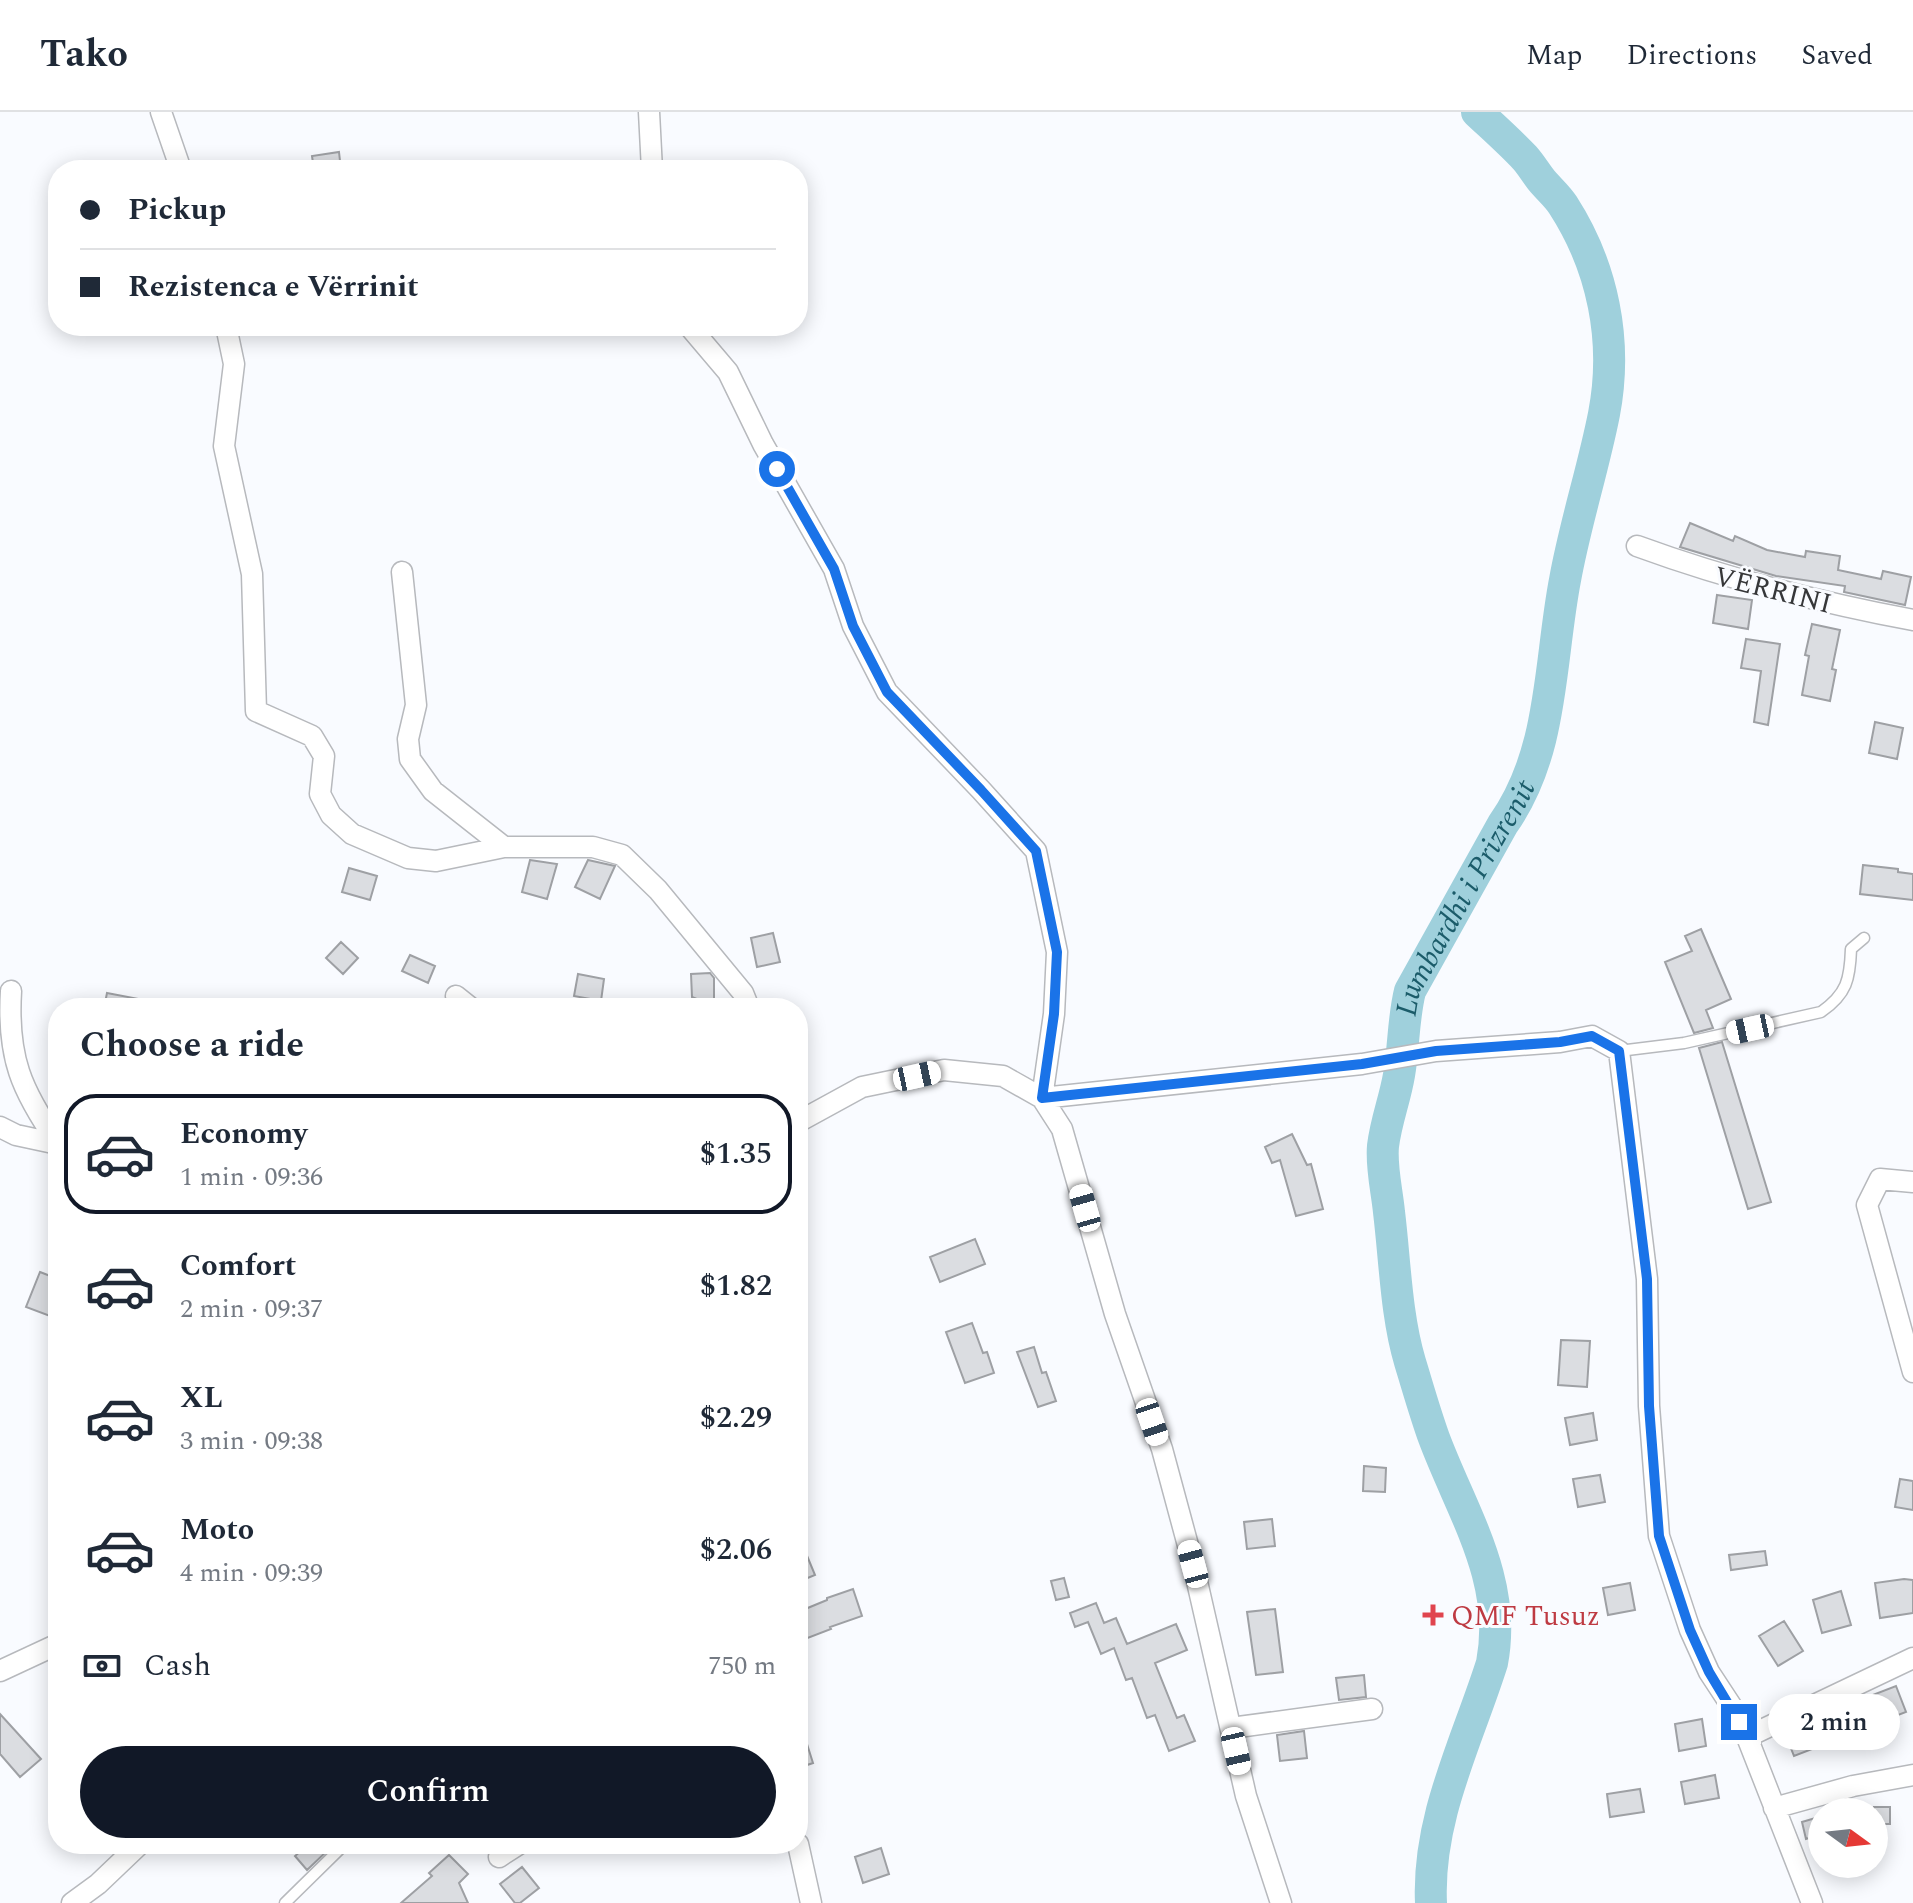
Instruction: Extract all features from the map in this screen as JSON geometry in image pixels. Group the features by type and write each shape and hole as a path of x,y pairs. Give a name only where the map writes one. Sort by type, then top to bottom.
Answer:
{"street":[{"path":"161,112 178,160"},
{"path":"649,112 651,160"},
{"path":"228,336 234,364 224,446 252,574 256,711 312,736 324,756 320,794 331,815 352,834 408,858 436,861 504,847 593,847 622,855 658,890 745,998"},
{"path":"697,336 728,372 763,444 834,569 853,626 887,692 1036,851 1057,952 1054,1014 1042,1098"},
{"name":"VËRRINI","path":"1637,546 1706,572 1836,605 1913,620"},
{"path":"402,572 416,705 408,739 410,759 433,791 504,847"},
{"path":"11,991 9,1018 16,1070 33,1108 48,1130"},
{"path":"1042,1098 1362,1064 1436,1051 1560,1042 1592,1036 1619,1051 1647,1279 1649,1406 1659,1536 1690,1630 1709,1672 1747,1737 1812,1903"},
{"path":"808,1111 862,1087 944,1070 1003,1076 1042,1098 1062,1129 1115,1314 1162,1449 1193,1564 1246,1796 1281,1903"},
{"path":"0,1127 16,1135 48,1142"},
{"path":"1913,1182 1880,1179 1867,1205 1913,1372"},
{"path":"0,1671 48,1649"},
{"path":"1747,1737 1913,1658"},
{"path":"1231,1728 1372,1709"},
{"path":"1774,1808 1853,1786 1913,1775"},
{"path":"72,1903 98,1884 130,1854"},
{"path":"499,1857 504,1854"},
{"path":"800,1854 811,1903"}],"lane":[{"path":"1619,1051 1684,1043 1821,1012 1836,1001 1850,977 1851,949 1864,938"},
{"path":"285,1903 335,1854"}],"building":[{"path":"339,152 340,160 313,160 312,156"},
{"path":"1690,523 1733,541 1735,536 1767,550 1805,557 1806,551 1840,556 1838,570 1881,579 1883,571 1911,577 1905,605 1844,592 1845,586 1776,576 1680,547"},
{"path":"1717,595 1752,600 1748,629 1713,623"},
{"path":"1812,624 1840,630 1832,669 1836,670 1830,701 1802,695 1809,656 1805,655"},
{"path":"1746,639 1780,644 1768,725 1754,722 1761,671 1741,668"},
{"path":"1875,722 1903,728 1897,759 1869,753"},
{"path":"530,860 557,864 547,899 522,892"},
{"path":"588,860 615,866 600,899 575,887"},
{"path":"1863,865 1913,874 1913,900 1860,894"},
{"path":"349,868 377,876 370,900 342,892"},
{"path":"1701,929 1731,999 1706,1010 1713,1028 1694,1033 1665,962 1692,951 1685,936"},
{"path":"773,933 780,962 757,967 751,938"},
{"path":"341,942 358,958 343,974 326,958"},
{"path":"410,955 435,966 428,983 402,971"},
{"path":"710,973 714,978 714,998 692,997 691,974"},
{"path":"578,974 604,979 601,998 574,996"},
{"path":"107,993 133,998 106,998"},
{"path":"1722,1042 1771,1202 1748,1209 1699,1048"},
{"path":"1292,1134 1307,1165 1311,1164 1323,1209 1296,1216 1280,1160 1272,1163 1265,1147"},
{"path":"975,1239 985,1264 940,1282 930,1257"},
{"path":"40,1272 48,1275 48,1315 26,1307"},
{"path":"972,1323 994,1373 965,1383 946,1332"},
{"path":"1561,1340 1590,1341 1587,1387 1558,1385"},
{"path":"1034,1347 1042,1373 1046,1372 1056,1401 1038,1407 1017,1352"},
{"path":"1593,1413 1597,1440 1570,1445 1565,1418"},
{"path":"1364,1466 1386,1468 1385,1492 1363,1491"},
{"path":"1600,1475 1605,1502 1578,1507 1573,1479"},
{"path":"1900,1479 1913,1481 1913,1510 1895,1507"},
{"path":"1272,1519 1275,1546 1247,1549 1244,1522"},
{"path":"1765,1551 1767,1565 1731,1570 1729,1555"},
{"path":"808,1558 815,1575 808,1578"},
{"path":"1064,1578 1069,1597 1056,1600 1051,1581"},
{"path":"1913,1580 1913,1613 1880,1618 1875,1583"},
{"path":"1630,1583 1635,1610 1608,1615 1603,1588"},
{"path":"853,1589 862,1616 808,1638 808,1608"},
{"path":"1841,1591 1851,1625 1822,1633 1813,1600"},
{"path":"1096,1603 1104,1623 1116,1618 1127,1644 1176,1624 1187,1650 1155,1663 1177,1718 1184,1715 1195,1741 1169,1751 1155,1715 1147,1718 1132,1678 1126,1680 1114,1648 1101,1654 1088,1622 1075,1627 1070,1613"},
{"path":"1275,1609 1283,1672 1256,1675 1247,1612"},
{"path":"1784,1621 1803,1651 1778,1666 1759,1636"},
{"path":"1364,1675 1366,1697 1339,1700 1336,1678"},
{"path":"1896,1686 1906,1712 1880,1722 1870,1696"},
{"path":"0,1714 41,1759 20,1777 0,1754"},
{"path":"1702,1719 1706,1746 1679,1751 1675,1724"},
{"path":"1810,1721 1820,1746 1794,1756 1785,1733"},
{"path":"1304,1731 1307,1758 1280,1761 1277,1735"},
{"path":"808,1747 813,1763 808,1765"},
{"path":"1715,1775 1719,1798 1685,1804 1681,1782"},
{"path":"1640,1789 1644,1812 1610,1817 1607,1794"},
{"path":"1808,1820 1806,1839 1802,1822"},
{"path":"881,1848 889,1874 863,1883 855,1857"},
{"path":"297,1854 324,1854 307,1870 295,1856"},
{"path":"449,1855 468,1874 459,1883 468,1903 401,1903 432,1876 429,1873"},
{"path":"522,1867 539,1888 520,1903 515,1903 500,1884"}],"waterway":[{"name":"Lumbardhi i Prizrenit","path":"1431,1903 1431,1872 1442,1811 1492,1663 1494,1603 1480,1548 1434,1438 1405,1344 1396,1288 1383,1146 1399,1075 1410,991 1520,796 1541,737 1565,580 1604,414 1609,359 1604,305 1577,229 1561,202 1525,158 1477,112"}],"place":[{"name":"QMF Tusuz","path":"1433,1615"}],"route":[{"path":"777,469 834,569 853,626 887,692 1036,851 1057,952 1054,1014 1042,1098 1362,1064 1436,1051 1560,1042 1592,1036 1619,1051 1647,1279 1649,1406 1659,1536 1690,1630 1709,1672 1739,1722"}]}
